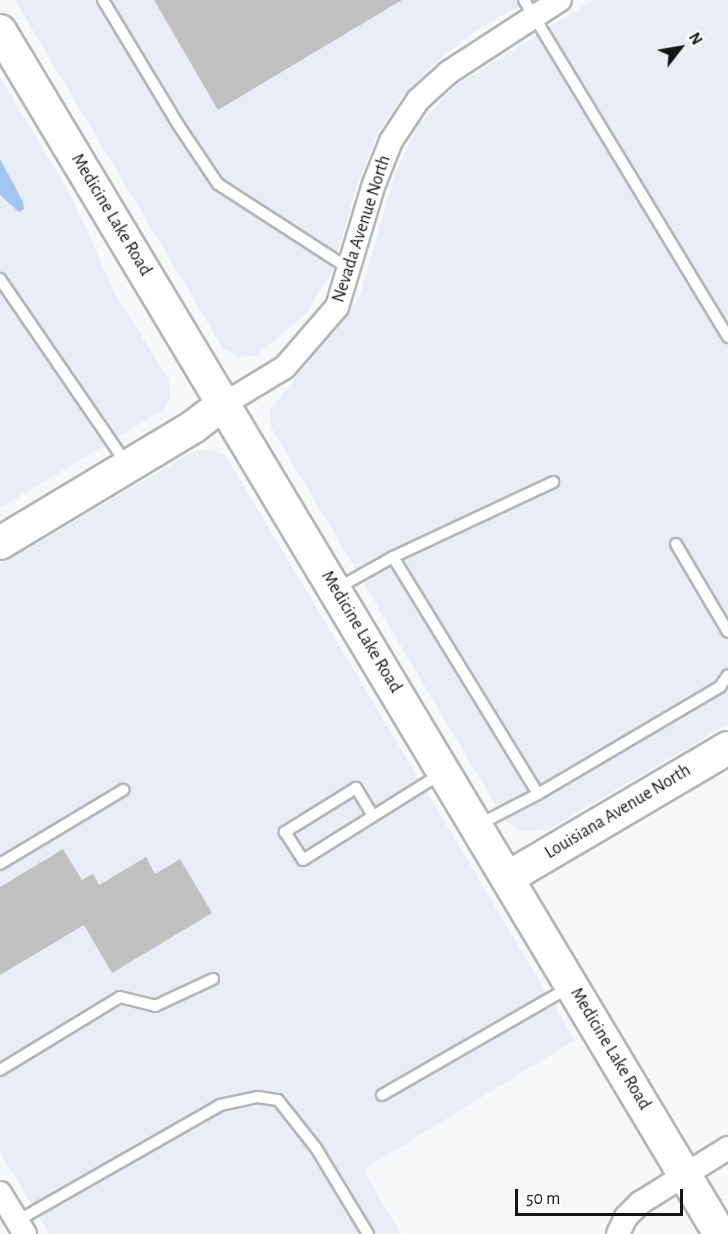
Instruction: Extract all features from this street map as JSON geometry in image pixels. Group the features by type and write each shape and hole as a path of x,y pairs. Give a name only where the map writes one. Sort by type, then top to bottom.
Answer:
{"street":[{"name":"Nevada Avenue North","path":"0,543 285,367 311,341 337,307 351,270 374,184 391,141 418,100 528,8 560,0"},
{"name":"Medicine Lake Road","path":"0,31 509,877 720,1234"},
{"name":"Louisiana Avenue North","path":"509,877 728,748"},
{"path":"618,1234 626,1216 640,1203 728,1148"},
{"path":"0,1193 21,1227"}],"lane":[{"path":"103,0 179,126 218,184 351,270"},
{"path":"528,8 728,337"},
{"path":"0,279 128,466"},
{"path":"336,589 393,557 553,482"},
{"path":"676,544 728,632"},
{"path":"393,557 538,794"},
{"path":"477,825 538,794 720,687 728,675"},
{"path":"373,816 356,788 285,832 303,860 445,771"},
{"path":"0,864 123,790"},
{"path":"0,1070 120,997 156,1006 213,979"},
{"path":"382,1095 572,986"},
{"path":"21,1227 220,1105 258,1097 279,1100 316,1148 368,1234"}],"shaded area":[{"path":"15,0 530,0 476,31 430,67 402,97 378,132 355,192 333,269 307,313 256,356 237,357 222,347"},
{"path":"593,0 728,0 728,724 548,830 523,831 505,821 271,427 270,410 359,298 395,174 419,124 458,84"},
{"path":"0,78 68,190 116,295 169,380 170,399 163,410 0,508"},
{"path":"211,449 225,455 575,1040 363,1170 401,1234 49,1234 0,1152 0,565 194,451"}],"water":[{"path":"0,159 23,202 24,209 19,212 0,195"}],"building":[{"path":"154,0 402,0 218,110"},
{"path":"63,849 82,880 93,874 99,885 146,857 155,874 180,859 212,913 112,973 84,925 0,975 0,887"}]}
